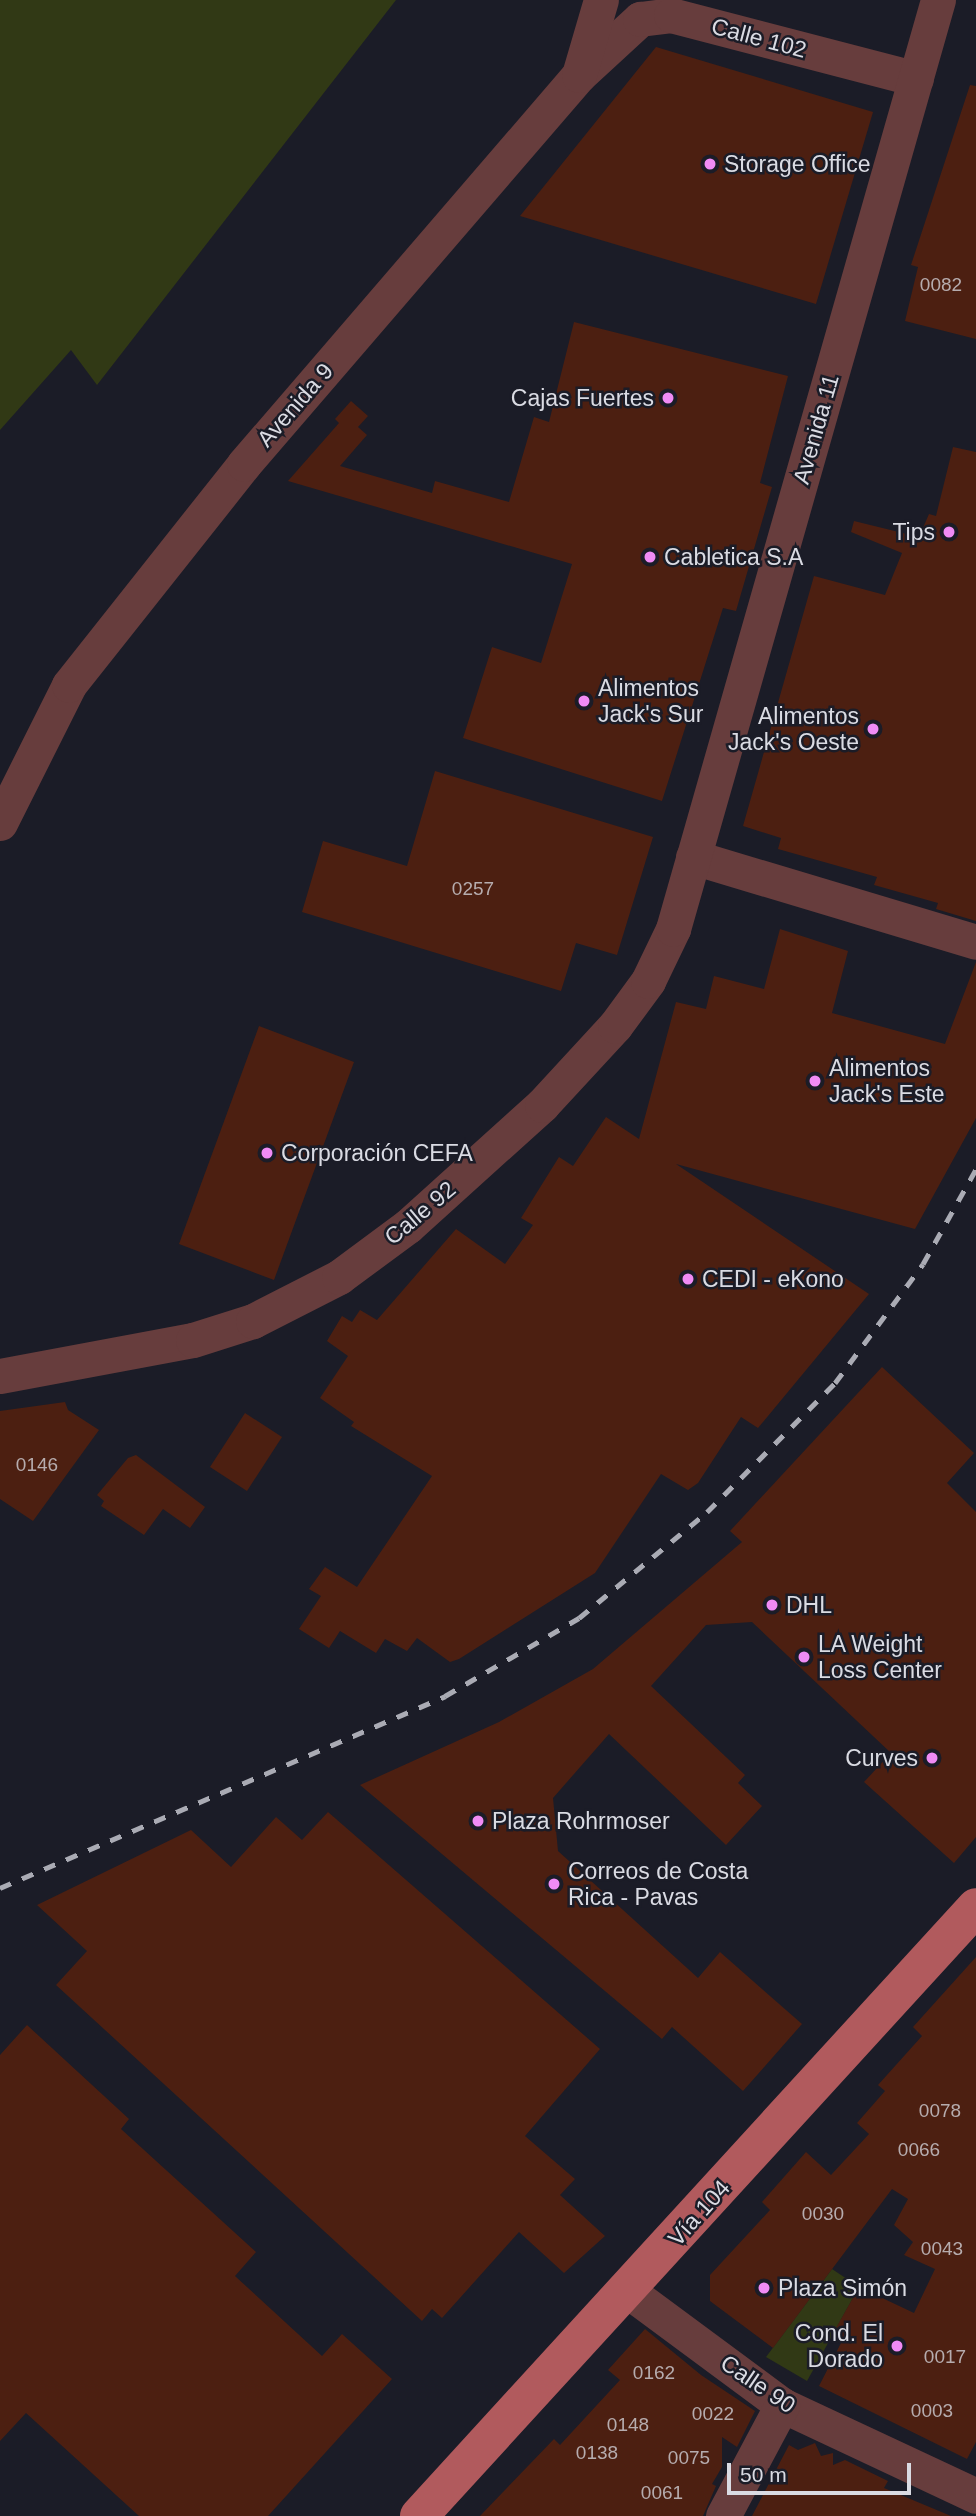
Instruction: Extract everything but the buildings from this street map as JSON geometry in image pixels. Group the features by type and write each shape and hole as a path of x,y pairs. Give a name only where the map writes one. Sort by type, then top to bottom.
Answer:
{"main road":[{"name":"Vía 104","path":"419,2516 970,1927"}],"street":[{"name":"Avenida 9","path":"0,823 69,685 244,464 579,75 601,0"},
{"name":"Avenida 11","path":"693,857 938,0"},
{"name":"Calle 102","path":"579,75 640,19 671,15 916,79"},
{"path":"693,857 976,942"},
{"name":"Calle 92","path":"0,1376 193,1340 253,1321 339,1277 398,1233 542,1105 615,1026 648,981 673,929 693,857"},
{"name":"Calle 90","path":"628,2291 782,2405 976,2498"},
{"path":"723,2516 782,2405"},
{"path":"968,2516 976,2498"}],"green space":[{"path":"0,0 396,0 97,385 71,350 0,430"},
{"path":"832,2269 859,2287 807,2381 766,2357"}],"railway":[{"path":"0,1888 445,1696 579,1618 707,1512 835,1383 923,1264 976,1169"}],"place":[{"name":"Storage Office","path":"710,164"},
{"name":"Cajas Fuertes","path":"668,398"},
{"name":"Tips","path":"949,532"},
{"name":"Cabletica S.A","path":"650,557"},
{"name":"Alimentos Jack's Sur","path":"584,701"},
{"name":"Alimentos Jack's Oeste","path":"873,729"},
{"name":"Alimentos Jack's Este","path":"815,1081"},
{"name":"Corporación CEFA","path":"267,1153"},
{"name":"CEDI - eKono","path":"688,1279"},
{"name":"DHL","path":"772,1605"},
{"name":"LA Weight Loss Center","path":"804,1657"},
{"name":"Curves","path":"932,1758"},
{"name":"Plaza Rohrmoser","path":"478,1821"},
{"name":"Correos de Costa Rica - Pavas","path":"554,1884"},
{"name":"Plaza Simón","path":"764,2288"},
{"name":"Cond. El Dorado","path":"897,2346"}]}
